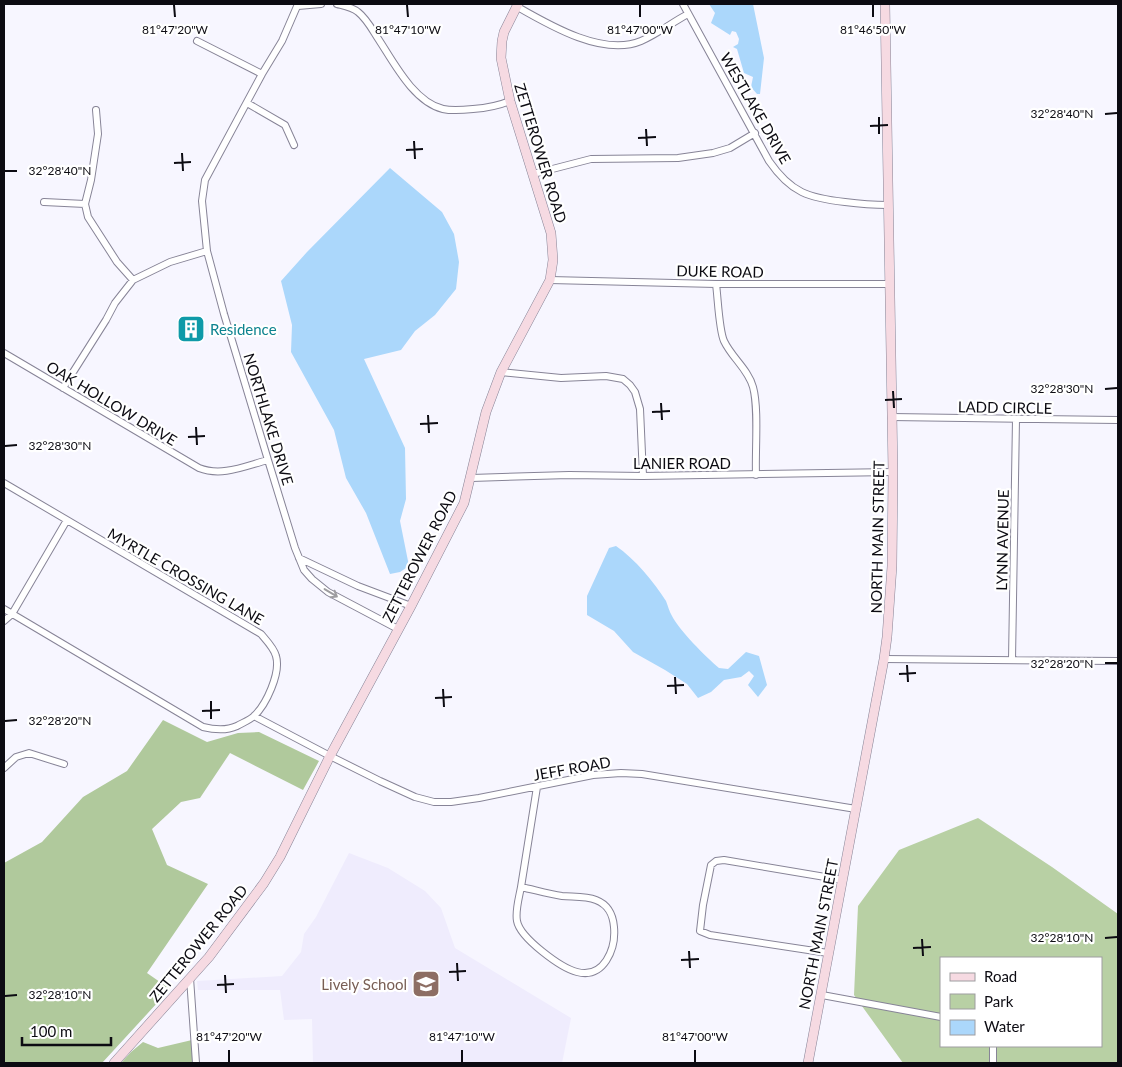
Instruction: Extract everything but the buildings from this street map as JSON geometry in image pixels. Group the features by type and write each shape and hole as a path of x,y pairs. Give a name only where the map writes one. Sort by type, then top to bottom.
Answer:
{"street":[{"name":"NORTHLAKE DRIVE","path":"321,4 298,5 282,41 262,74 205,180 202,201 207,251 268,460 304,570 328,592 398,629"},
{"path":"337,4 350,7 359,13 402,76 423,98 432,104 443,109 464,110 499,106 510,101"},
{"name":"WESTLAKE DRIVE","path":"683,4 774,168 786,181 801,193 818,199 874,206 888,205"},
{"name":"NORTH MAIN STREET","path":"808,1063 887,637 891,575 893,472 884,4"},
{"path":"517,5 557,29 588,40 623,46 641,41 688,14"},
{"name":"ZETTEROWER ROAD","path":"114,1063 215,950 264,883 280,857 330,756 411,606 464,502 486,412 501,372 550,280 553,260 551,233 504,76 501,50 504,32 517,5"},
{"path":"198,41 262,74"},
{"path":"247,102 285,125 294,145"},
{"path":"96,110 98,134 85,204 88,217 97,232 117,262 133,280"},
{"path":"533,174 591,159 678,158 713,154 730,148 755,133"},
{"path":"44,202 85,204"},
{"path":"63,388 115,303 133,280 170,262 207,251"},
{"name":"DUKE ROAD","path":"550,280 716,284 890,284"},
{"path":"716,284 722,334 725,343 747,373 753,386 756,475"},
{"name":"OAK HOLLOW DRIVE","path":"4,353 190,464 208,472 226,472 268,460"},
{"path":"501,372 561,378 606,376 623,379 635,392 640,409 643,476"},
{"name":"LADD CIRCLE","path":"891,417 1118,420"},
{"name":"LYNN AVENUE","path":"1012,660 1016,419"},
{"name":"LANIER ROAD","path":"471,478 569,475 756,475 893,472"},
{"name":"MYRTLE CROSSING LANE","path":"4,483 261,634 277,657 276,676 272,689 254,716"},
{"path":"4,621 12,614 67,520"},
{"path":"299,558 358,586 411,606"},
{"path":"4,609 203,727 219,730 236,726 254,716"},
{"path":"884,659 1118,661"},
{"name":"JEFF ROAD","path":"254,716 330,756 415,797 434,802 480,798 606,774 642,774 856,809"},
{"path":"4,768 16,757 29,753 64,764"},
{"path":"521,887 560,896 596,900 610,910 614,924 614,944 611,953 601,967 593,972 576,972 553,958 526,936 520,929 517,921 521,887 537,787"},
{"path":"828,954 710,935 700,931 711,865 716,861 724,860 843,880"},
{"path":"190,978 196,1063"},
{"path":"822,995 940,1017"},
{"path":"993,1047 993,1063"}],"shaded area":[{"path":"349,853 388,868 425,891 441,908 455,948 571,1018 562,1063 313,1063 312,1019 284,1020 280,990 198,990 197,981 282,976 301,952 304,934 316,917"}],"green space":[{"path":"163,720 207,742 238,733 259,732 319,761 303,790 230,753 200,798 181,802 152,829 167,865 208,884 147,973 170,989 102,1063 4,1063 4,863 42,842 83,797 127,771"},
{"path":"978,818 1118,914 1118,1063 903,1063 854,995 858,906 899,850"},
{"path":"192,1040 193,1063 121,1063 143,1042 158,1048"}],"water":[{"path":"709,4 753,4 764,58 760,94 757,94 751,87 753,77 744,73 737,49 733,47 738,44 739,39 736,32 732,31 730,35 711,23 715,13"},
{"path":"390,168 442,212 454,234 459,262 456,289 435,315 415,331 401,350 364,359 405,448 406,499 400,521 409,566 400,572 390,574 366,513 346,478 334,430 291,352 292,325 281,281"},
{"path":"616,546 630,557 650,579 666,601 675,622 719,668 728,669 746,652 759,656 767,685 758,697 748,685 754,676 749,671 741,677 724,680 711,692 698,698 687,684 633,652 614,631 587,615 587,596 609,548"}],"place":[{"name":"Residence","path":"191,329"},
{"name":"Lively School","path":"426,984"}]}
